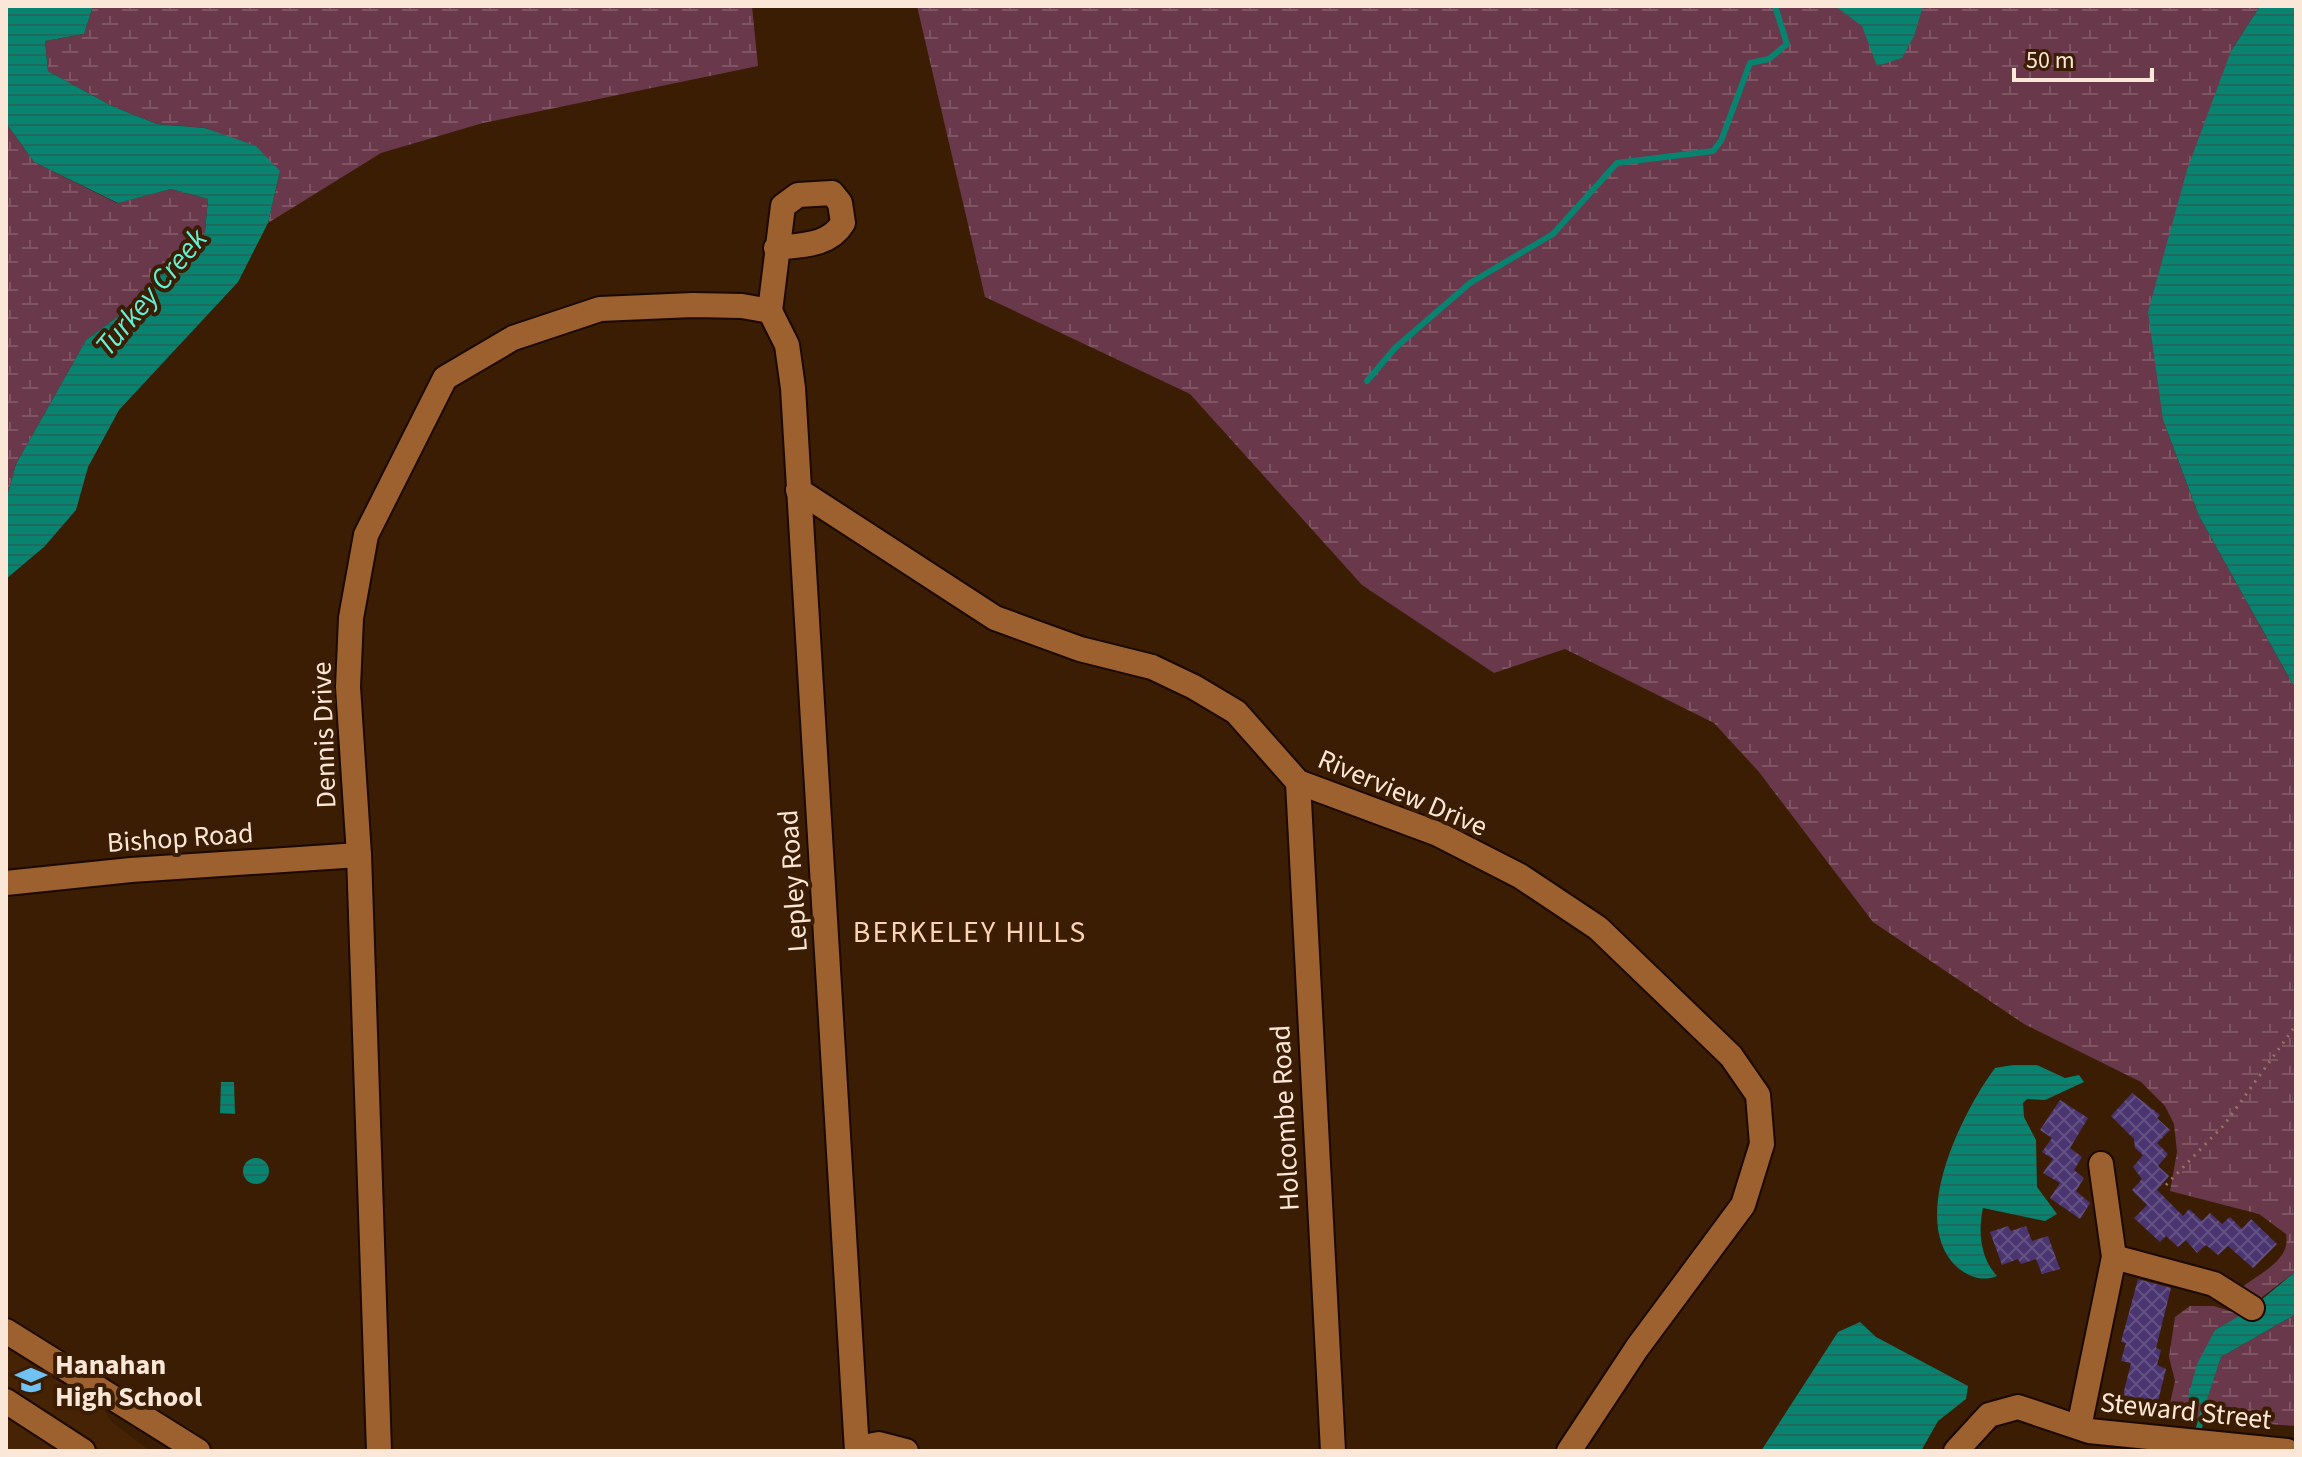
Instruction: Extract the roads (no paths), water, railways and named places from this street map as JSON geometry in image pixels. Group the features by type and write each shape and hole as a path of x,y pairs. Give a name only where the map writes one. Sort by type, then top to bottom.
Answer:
{"street":[{"path":"770,311 776,248"},
{"name":"Dennis Drive","path":"379,1451 359,855 348,687 354,604 366,535 445,378 513,338 600,309 693,305 742,306 770,311"},
{"name":"Lepley Road","path":"770,311 787,345 857,1449"},
{"name":"Riverview Drive","path":"798,490 995,618 1080,649 1152,667 1194,687 1236,712 1298,782 1438,834 1520,876 1598,928 1731,1056 1758,1095 1762,1144 1743,1205 1637,1348 1569,1451"},
{"name":"Holcombe Road","path":"1298,782 1333,1451"},
{"name":"Bishop Road","path":"6,883 131,870 359,855"},
{"path":"2079,1427 2114,1257 2101,1164"},
{"path":"2114,1257 2214,1284 2252,1308"},
{"path":"6,1331 198,1451"},
{"path":"6,1401 83,1451"},
{"name":"Steward Street","path":"1956,1451 1989,1415 2018,1407 2079,1427 2287,1451"},
{"path":"857,1449 879,1444 906,1451"}],"water":[{"name":"Turkey Creek","path":"6,6 93,6 84,34 45,41 48,71 112,106 157,124 205,128 256,146 280,171 268,223 238,282 119,410 88,467 76,510 44,547 6,579 6,500 16,464 86,340 132,306 155,277 188,254 205,232 208,199 171,189 118,203 34,162 6,123"},
{"path":"1835,6 1923,6 1914,36 1902,58 1877,66 1862,26"},
{"path":"2260,6 2296,6 2296,690 2199,516 2163,420 2148,312 2187,170 2231,51"},
{"path":"2037,1065 2065,1078 2079,1075 2084,1082 2045,1100 2027,1099 2023,1103 2024,1117 2036,1140 2037,1187 2057,1214 2045,1221 1983,1208 1982,1244 1987,1261 1997,1276 1981,1278 1957,1267 1943,1247 1937,1223 1939,1195 1945,1166 1956,1138 1982,1087 1995,1068"},
{"path":"221,1082 234,1082 235,1114 220,1113"},
{"path":"256,1158 265,1162 269,1171 265,1180 256,1184 247,1180 243,1171 247,1162"},
{"path":"2296,1271 2296,1314 2221,1357 2205,1406 2188,1397 2197,1364 2215,1330 2248,1311"},
{"path":"1860,1322 1876,1337 1968,1386 1966,1399 1938,1421 1921,1451 1761,1451 1838,1332"}],"waterway":[{"path":"1367,381 1395,348 1470,283 1553,234 1617,163 1713,151 1721,141 1750,63 1769,59 1787,44 1775,6"},
{"path":"2197,1435 2205,1406"}],"place":[{"name":"Hanahan High School","path":"31,1380"}],"district":[{"name":"BERKELEY HILLS","path":"970,932"}]}
